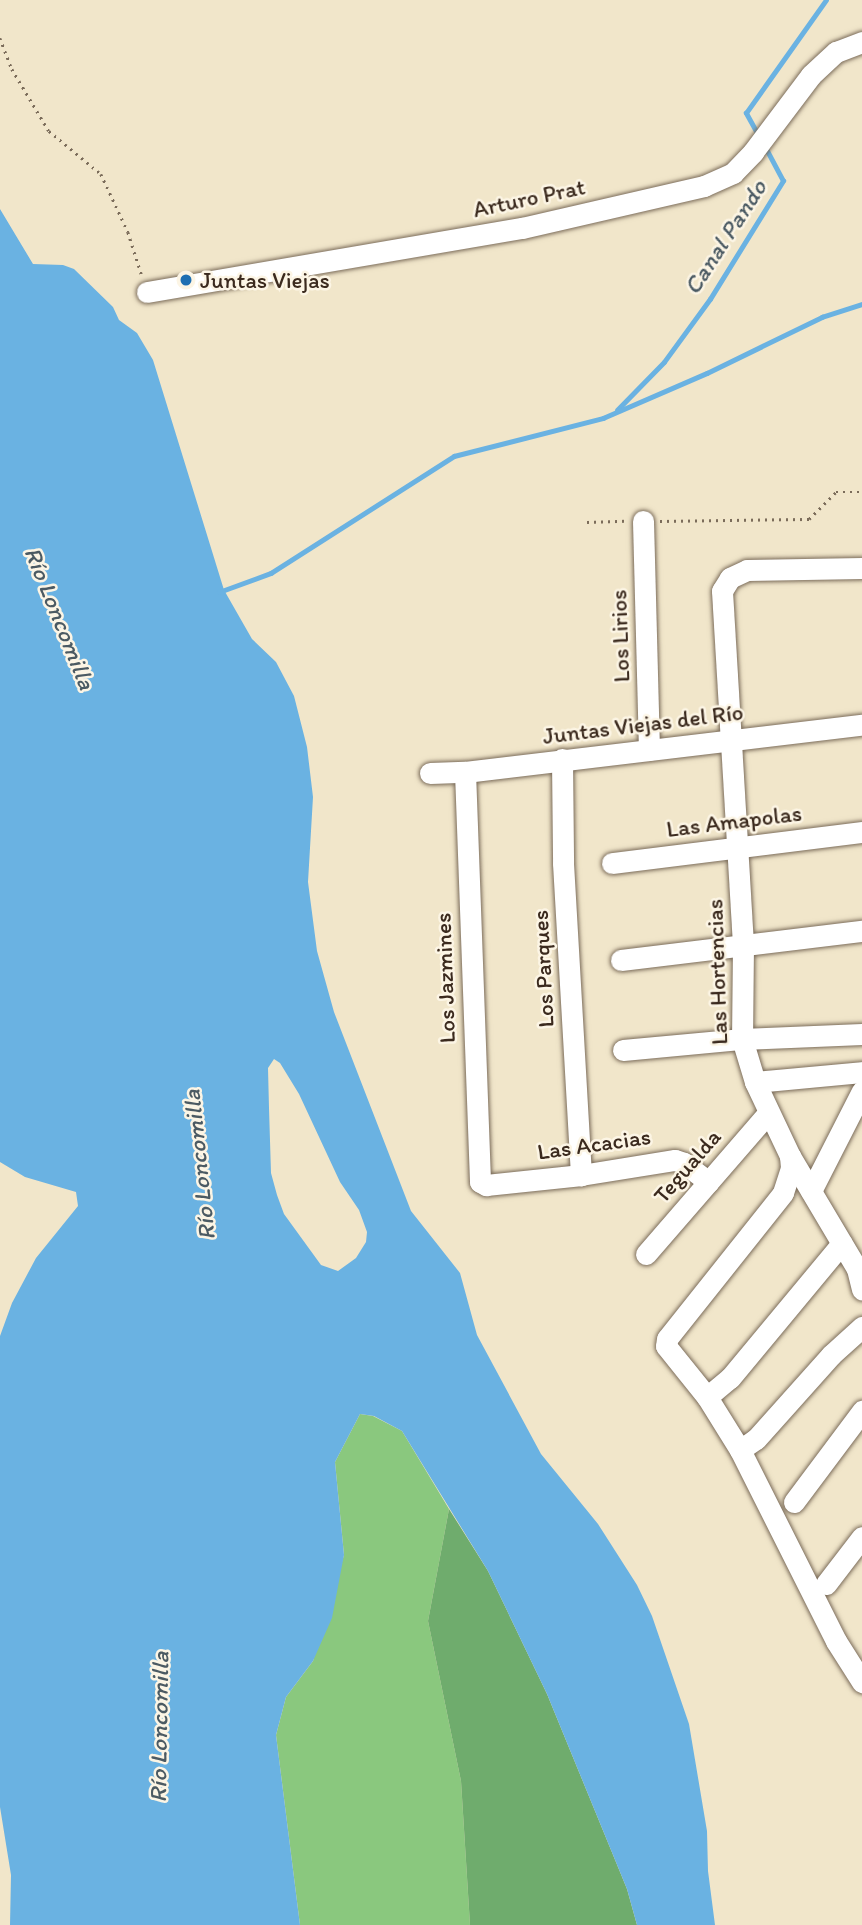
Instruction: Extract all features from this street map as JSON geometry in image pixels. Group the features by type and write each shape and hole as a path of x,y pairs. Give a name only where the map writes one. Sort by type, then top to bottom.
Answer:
{"street":[{"name":"Arturo Prat","path":"147,292 522,228 704,186 733,173 753,152 811,75 836,52 862,42"},
{"name":"Los Lirios","path":"643,521 649,750"},
{"name":"Las Hortencias","path":"862,568 747,570 730,578 721,600 743,945 742,1039 768,1113 790,1156 857,1269 862,1289"},
{"name":"Juntas Viejas del Río","path":"429,773 465,772 862,726"},
{"name":"Los Parques","path":"562,760 563,863 581,1175"},
{"name":"Los Jazmines","path":"465,772 480,1182"},
{"name":"Las Amapolas","path":"612,863 862,832"},
{"path":"621,960 862,931"},
{"path":"623,1050 742,1039 862,1034"},
{"path":"755,1082 862,1072"},
{"path":"811,1191 862,1091"},
{"name":"Tegualda","path":"646,1254 768,1113"},
{"path":"790,1156 791,1168 783,1193 670,1335 666,1346 707,1397 740,1450 836,1641 862,1682"},
{"name":"Las Acacias","path":"480,1182 486,1185 581,1175 675,1160 684,1163 708,1182"},
{"path":"707,1397 730,1378 842,1243"},
{"path":"740,1450 756,1439 831,1356 862,1327"},
{"path":"794,1502 862,1411"},
{"path":"826,1584 862,1537"}],"path":[{"path":"0,38 12,69 50,131 101,174 128,232 147,292"},
{"path":"587,522 809,519 836,492 862,492"}],"green space":[{"path":"360,1414 373,1416 402,1431 449,1509 428,1621 461,1781 470,1925 300,1925 276,1735 286,1697 313,1661 344,1555 335,1462"},
{"path":"449,1509 488,1571 547,1694 627,1889 637,1925 470,1925 461,1781 428,1621"}],"water":[{"name":"Río Loncomilla","path":"0,209 33,264 63,265 74,269 113,307 119,320 137,333 153,360 224,590 252,639 276,662 294,696 307,747 313,797 308,882 317,951 334,1012 411,1211 460,1273 477,1335 541,1454 598,1524 637,1585 652,1616 689,1724 707,1831 708,1871 715,1925 637,1925 627,1889 547,1694 488,1571 402,1431 374,1416 360,1414 335,1462 344,1555 332,1618 313,1661 286,1697 276,1735 300,1925 10,1925 11,1875 0,1807 0,1336 12,1303 36,1258 78,1206 76,1192 25,1177 0,1162","holes":["274,1059 280,1063 299,1094 340,1182 359,1210 367,1232 366,1242 356,1258 338,1271 321,1265 284,1214 277,1195 271,1173 268,1068"]}],"waterway":[{"name":"Canal Pando","path":"758,135 746,113 826,0"},
{"name":"Canal Pando","path":"617,410 664,362 710,299 783,181 764,146"},
{"path":"219,592 271,573 454,456 603,418 707,373 822,317 862,304"}],"place":[{"name":"Juntas Viejas","path":"186,280"}]}
